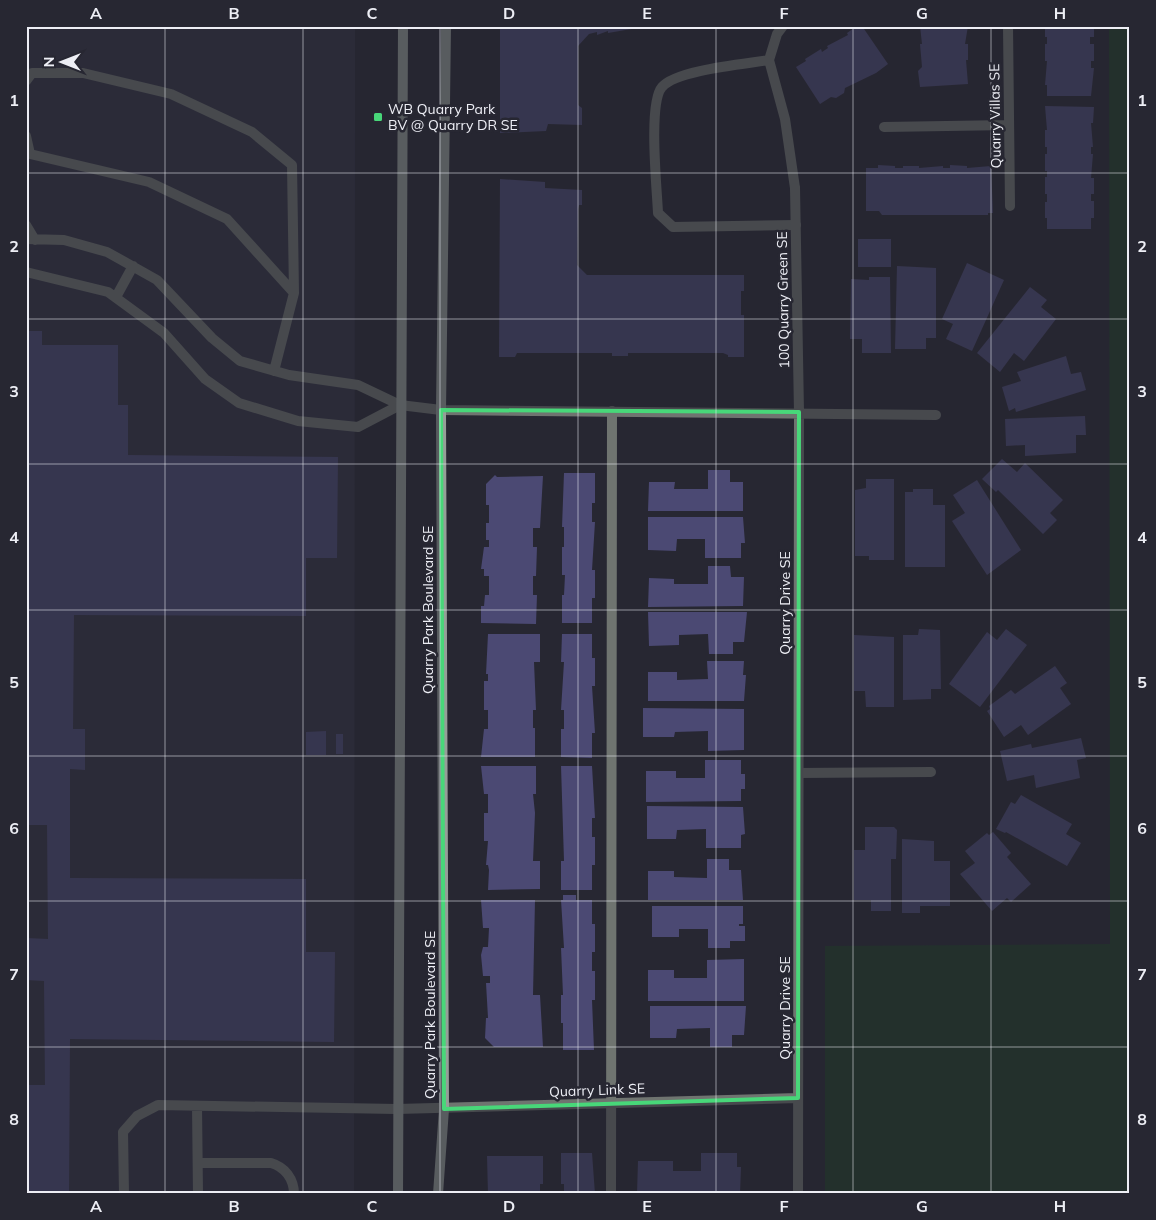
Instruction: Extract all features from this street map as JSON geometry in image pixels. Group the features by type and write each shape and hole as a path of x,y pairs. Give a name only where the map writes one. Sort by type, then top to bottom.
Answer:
{"street":[{"path":"398,1194 396,1109 403,26"},
{"name":"Quarry Park Boulevard SE","path":"438,1194 444,1109 441,410 446,26"},
{"path":"783,26 777,34 769,60 682,75 662,87 654,105 658,213 673,227 796,225"},
{"name":"Quarry Villas SE","path":"1008,26 1010,206"},
{"name":"100 Quarry Green SE","path":"769,60 785,119 795,188 799,412"},
{"path":"26,81 32,74 83,73 171,94 252,132 292,165 294,293 274,371"},
{"path":"884,127 1009,126"},
{"path":"26,136 28,154 149,182 227,218 294,293"},
{"path":"26,225 30,240 64,240 107,252 156,280 212,338 240,361 274,371 358,385 400,405 441,410 799,412 936,415"},
{"path":"116,297 133,266"},
{"path":"26,272 108,292 164,333 205,379 239,403 298,421 358,427 400,405"},
{"path":"611,1194 612,411"},
{"name":"Quarry Drive SE","path":"798,1194 799,412"},
{"path":"799,773 931,772"},
{"name":"Quarry Link SE","path":"124,1194 123,1132 137,1116 158,1105 444,1109 798,1098"},
{"path":"197,1106 198,1194"},
{"path":"198,1163 271,1163 280,1166 291,1178 294,1194"}],"highlighted area":[{"path":"441,410 799,412 798,1098 444,1109"}],"shaded area":[{"path":"36,26 355,26 354,1194 26,1194 26,29"}],"green space":[{"path":"1109,26 1130,26 1130,1194 825,1194 825,946 1110,944"}],"building":[{"path":"500,26 643,27 608,33 608,31 597,35 597,32 589,34 578,46 578,105 582,108 582,125 548,124 546,131 500,133"},
{"path":"857,26 862,26 888,64 876,73 845,88 844,93 836,98 831,97 820,104 796,67 821,49 822,52 828,48 827,46 848,35 847,33"},
{"path":"920,26 968,26 965,44 968,44 968,60 966,60 968,84 920,87 918,71 922,67 920,44 922,44"},
{"path":"1045,26 1094,26 1094,37 1090,37 1090,44 1094,44 1094,61 1091,61 1091,68 1094,68 1091,96 1047,96 1047,85 1045,85 1047,61 1045,61 1045,44 1047,44 1047,37 1045,37"},
{"path":"1045,106 1094,107 1093,123 1091,123 1093,147 1091,147 1091,154 1093,154 1091,178 1094,178 1094,194 1091,194 1091,201 1094,201 1094,218 1091,218 1091,229 1047,229 1047,218 1045,218 1047,194 1045,194 1045,177 1047,177 1047,171 1045,171 1045,154 1047,154 1047,147 1045,147 1045,130 1047,130"},
{"path":"878,165 895,166 895,168 903,168 903,166 919,166 919,168 943,166 943,168 950,168 950,165 967,166 967,168 991,166 993,213 988,213 988,215 882,215 879,211 866,211 866,168 878,168"},
{"path":"500,179 545,182 545,188 582,190 582,205 579,205 578,209 577,265 587,275 744,275 744,291 741,291 741,315 744,315 744,357 728,357 728,355 723,353 628,353 628,356 612,356 612,353 517,353 515,357 499,357"},
{"path":"858,239 891,239 891,267 858,267"},
{"path":"967,263 1004,280 972,351 946,339 953,324 942,319"},
{"path":"897,266 936,268 936,338 926,338 926,349 895,349"},
{"path":"869,277 890,277 891,353 862,353 862,339 850,339 851,279 869,280"},
{"path":"1030,287 1047,300 1041,307 1056,319 1024,361 1014,353 1000,372 977,353"},
{"path":"26,331 42,331 42,345 118,345 118,405 128,405 128,455 338,457 337,558 306,558 306,616 74,615 73,729 85,729 85,770 70,769 70,878 306,879 306,952 335,952 334,1042 70,1039 69,1194 26,1194 26,1085 45,1085 44,981 26,980 26,938 48,939 47,825 26,825"},
{"path":"1066,356 1071,374 1081,372 1086,390 1016,412 1015,408 1009,411 1002,387 1021,381 1017,372"},
{"path":"1085,416 1086,435 1076,435 1076,453 1025,456 1025,445 1006,446 1005,419"},
{"path":"1002,459 1017,472 1025,463 1063,500 1050,513 1057,520 1043,534 998,490 996,492 982,479"},
{"path":"708,470 730,470 730,482 743,482 743,511 648,511 649,482 675,482 674,489 708,489"},
{"path":"564,473 595,473 595,503 592,503 592,522 595,522 592,570 595,570 595,598 592,598 592,623 562,623 562,595 564,595 565,575 562,575"},
{"path":"495,475 497,477 543,476 540,528 533,528 533,547 537,547 536,576 533,576 533,595 537,595 536,624 481,623 481,606 484,606 485,595 489,595 489,576 484,576 484,569 481,569 484,547 489,547 489,540 486,540 486,523 489,523 489,505 486,505 486,484"},
{"path":"866,479 894,479 894,560 869,560 869,556 855,556 855,490 866,488"},
{"path":"977,480 1021,550 987,575 952,521 965,513 953,495"},
{"path":"913,489 933,489 933,505 945,505 945,567 905,567 905,492 913,492"},
{"path":"648,517 743,517 745,543 741,543 741,558 705,558 705,539 677,539 676,551 648,550"},
{"path":"708,566 730,566 731,577 744,577 743,606 648,607 649,578 674,579 674,584 708,584"},
{"path":"648,612 747,612 744,642 733,642 733,654 709,654 708,634 679,635 679,645 649,646"},
{"path":"919,629 940,630 941,689 931,689 931,699 903,700 903,635 918,635"},
{"path":"1006,629 1027,645 980,707 949,684 987,632 997,640"},
{"path":"488,634 540,634 540,662 534,662 536,710 533,710 533,728 535,728 535,757 481,757 484,729 488,729 488,710 484,710 484,681 488,681 488,674 486,674"},
{"path":"562,634 592,634 592,658 595,658 595,686 592,686 595,733 592,733 592,758 561,757 561,729 564,729 564,710 561,710 564,662 561,662"},
{"path":"854,635 894,637 894,707 866,707 865,691 854,691"},
{"path":"707,661 744,661 743,675 746,675 744,701 648,701 648,672 677,672 677,680 708,679"},
{"path":"1055,666 1067,683 1060,688 1071,704 1028,735 1021,725 1004,737 987,711 990,709 989,706 1011,690 1015,694"},
{"path":"643,708 744,709 744,750 708,751 708,731 675,732 674,737 643,737"},
{"path":"326,731 326,755 306,755 306,732"},
{"path":"336,734 343,734 343,754 336,754"},
{"path":"1081,738 1086,758 1077,760 1080,778 1036,788 1034,775 1007,781 1000,751 1031,744 1032,748"},
{"path":"705,760 741,760 741,774 745,774 745,789 741,789 741,801 646,802 646,771 676,771 676,778 705,778"},
{"path":"481,766 536,766 536,794 533,794 535,813 533,861 540,861 540,889 488,890 489,870 488,865 486,865 488,841 484,841 484,813 488,813 488,794 484,794"},
{"path":"561,766 592,766 595,818 592,818 592,837 595,837 595,865 592,865 592,890 561,890 561,861 564,861"},
{"path":"1021,795 1072,824 1066,834 1081,843 1067,866 1006,832 996,829 1011,802 1015,804"},
{"path":"647,806 743,807 745,834 741,835 741,848 706,848 706,829 677,830 676,839 647,839"},
{"path":"865,827 894,827 897,830 896,859 891,859 891,911 871,911 871,900 854,900 854,850 865,850"},
{"path":"993,832 1011,853 1007,857 1031,884 1011,902 1007,898 992,911 960,874 975,863 965,851 987,833 989,835"},
{"path":"902,839 934,841 934,861 950,861 950,906 920,906 920,913 902,913"},
{"path":"707,859 729,859 729,870 741,870 743,900 648,900 648,871 674,871 674,877 707,878"},
{"path":"563,895 576,895 576,900 592,900 592,924 595,924 595,952 592,952 592,971 595,971 595,1000 592,1000 594,1050 563,1050 561,948 564,948 561,900 563,900"},
{"path":"481,900 535,900 533,995 540,995 543,1047 494,1047 485,1038 486,1018 488,1018 486,983 490,983 490,976 483,976 481,955 483,947 488,947 489,928 483,928"},
{"path":"652,906 743,906 743,924 739,924 739,926 745,926 745,941 730,941 730,948 708,948 708,929 679,929 679,937 652,937"},
{"path":"744,959 744,1001 648,1001 648,970 674,970 674,978 707,978 707,960"},
{"path":"650,1006 746,1006 744,1035 732,1035 732,1047 710,1047 710,1028 677,1029 676,1038 650,1038"},
{"path":"561,1153 592,1153 595,1194 564,1194 564,1184 561,1184"},
{"path":"701,1153 737,1153 737,1167 741,1167 740,1194 637,1194 638,1161 673,1161 673,1171 701,1171"},
{"path":"487,1156 543,1156 543,1184 540,1184 540,1194 488,1194"}],"place":[{"name":"WB Quarry Park BV @ Quarry DR SE","path":"378,117"}]}
